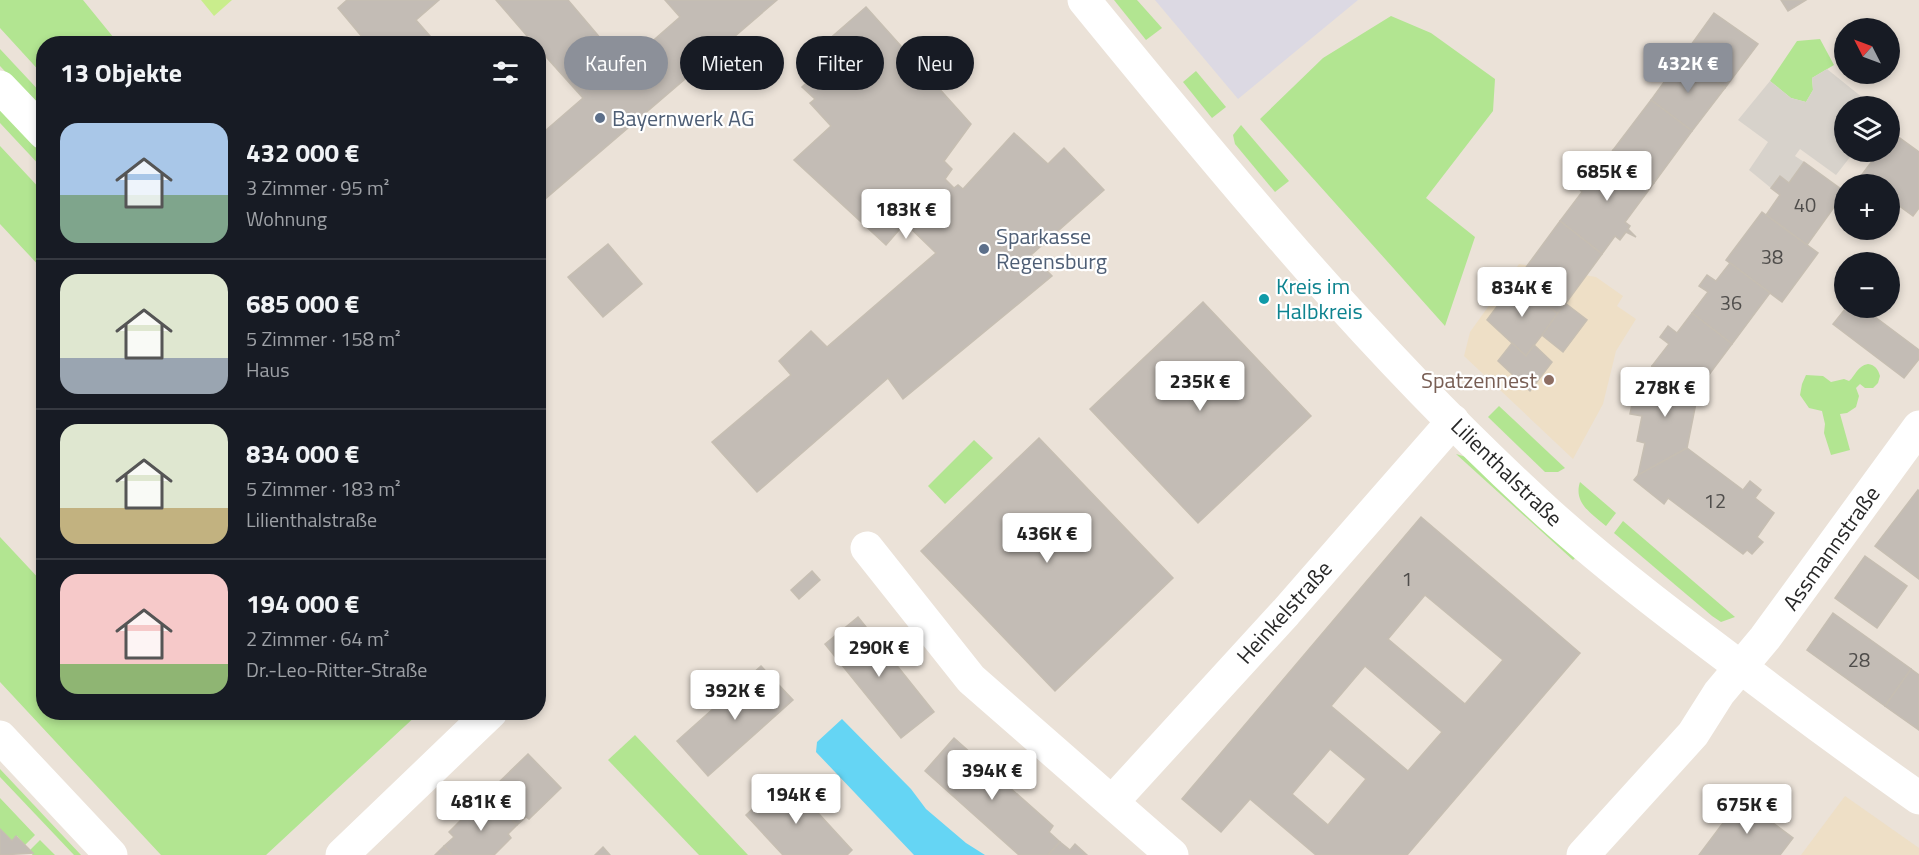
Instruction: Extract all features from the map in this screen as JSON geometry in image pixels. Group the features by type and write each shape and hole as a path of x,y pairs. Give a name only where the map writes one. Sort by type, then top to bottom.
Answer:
{"street":[{"name":"Lilienthalstraße","path":"1084,0 1209,153 1337,298 1453,421 1548,513 1632,585 1919,798"},
{"path":"0,87 36,125"},
{"name":"Heinkelstraße","path":"1113,801 1286,612 1453,421"},
{"name":"Assmannstraße","path":"1583,855 1693,734 1719,693 1765,638 1919,426"},
{"path":"867,548 971,679 1172,855"},
{"path":"342,855 483,720"},
{"path":"0,737 111,855"}],"shaded area":[{"path":"1155,0 1358,0 1238,99"},
{"path":"1827,69 1834,75 1834,84 1846,84 1861,96 1834,96 1834,162 1846,162 1835,174 1800,149 1795,156 1804,162 1789,183 1771,188 1749,170 1768,142 1738,120 1770,81 1791,98 1806,102 1813,90 1812,78"},
{"name":"Spatzennest","path":"1519,264 1596,277 1623,296 1617,306 1636,319 1616,351 1603,404 1573,459 1464,356 1470,332"},
{"path":"1845,796 1919,848 1919,855 1801,855"}],"green space":[{"path":"0,0 83,0 112,36 36,36 36,67 0,28"},
{"path":"201,0 232,0 214,16"},
{"path":"1114,0 1137,0 1162,28 1146,40"},
{"path":"1391,16 1431,33 1495,79 1493,111 1426,198 1475,237 1445,326 1260,119 1323,58"},
{"path":"1820,39 1834,65 1812,78 1813,90 1806,102 1791,98 1770,81 1797,41"},
{"path":"0,49 36,88 36,105 0,66"},
{"path":"1196,71 1226,107 1212,118 1183,82"},
{"path":"0,107 36,146 36,162 0,123"},
{"path":"1241,125 1289,181 1275,192 1235,144 1233,135"},
{"path":"0,146 36,185 36,263 0,224"},
{"path":"1868,364 1874,366 1878,371 1880,376 1878,383 1873,388 1865,388 1860,384 1856,388 1859,396 1856,407 1847,413 1840,414 1850,450 1831,455 1824,433 1825,424 1822,411 1809,408 1800,395 1802,384 1806,375 1823,376 1831,382 1844,379 1849,381 1859,369"},
{"path":"1499,406 1565,468 1558,472 1545,472 1488,417"},
{"path":"974,440 993,458 945,504 928,486"},
{"path":"1456,454 1483,462 1580,553 1573,560"},
{"path":"1580,482 1616,513 1606,526 1581,502"},
{"path":"1623,521 1735,617 1721,622 1712,616 1614,533"},
{"path":"0,537 36,576 36,720 411,720 266,855 161,855 0,682"},
{"path":"635,735 748,855 699,855 608,760"},
{"path":"0,769 81,855 74,855 0,777"},
{"path":"0,798 35,835 25,845 17,836 12,841 0,829"},
{"path":"40,840 55,855 32,855 30,850"}],"water":[{"path":"842,719 911,789 926,809 966,843 985,855 914,855 816,752 817,742"}],"building":[{"path":"347,0 439,0 416,20 430,36 361,36 338,8"},
{"name":"Bayernwerk AG","path":"496,0 568,0 599,36 564,36 564,77 546,57 546,36 527,36"},
{"name":"Bayernwerk AG","path":"665,0 777,0 735,36 680,36 680,83 546,198 546,130 583,98 576,90 668,90 668,36 658,36 680,17"},
{"path":"1781,0 1806,0 1788,11"},
{"name":"Sparkasse Regensburg","path":"866,7 896,40 896,90 940,90 971,124 944,161 952,169 945,179 954,188 958,185 963,189 1014,133 1048,164 1064,148 1104,190 1031,255 1052,276 903,399 888,378 757,492 712,442 791,375 779,361 811,331 827,347 936,253 905,223 886,245 794,160 831,126 810,103 815,99 805,90 884,90 884,36 833,36"},
{"path":"1714,13 1758,44 1725,88 1683,56"},
{"path":"1683,56 1725,88 1692,131 1651,100"},
{"path":"1651,100 1692,131 1654,183 1613,150"},
{"path":"1900,138 1919,152 1919,208 1913,216 1900,206 1900,174 1862,174 1871,162 1900,162"},
{"path":"1613,150 1654,183 1625,222 1636,237 1626,232 1620,240 1615,236 1602,254 1560,221 1582,192 1577,186 1588,177 1591,179"},
{"path":"1804,162 1834,184 1834,207 1807,245 1766,215 1780,195 1771,188 1780,176 1789,183"},
{"path":"1762,212 1818,253 1782,302 1726,260"},
{"path":"1560,221 1602,254 1558,314 1516,281"},
{"path":"608,244 642,284 603,317 568,277"},
{"path":"1730,263 1770,293 1732,344 1692,313 1708,292 1699,286 1707,275 1716,281"},
{"path":"1516,281 1558,314 1526,356 1487,320"},
{"path":"1203,302 1311,416 1198,523 1090,409"},
{"path":"1565,303 1587,320 1563,352 1542,335"},
{"path":"1692,313 1732,344 1699,388 1652,366 1669,344 1660,337 1668,326 1677,333"},
{"path":"1838,318 1876,318 1919,350 1919,359 1904,378 1833,324"},
{"path":"1512,343 1526,356 1534,345 1552,362 1530,391 1498,361"},
{"path":"1652,366 1699,388 1687,448 1638,475 1645,443 1637,441 1642,416 1630,414 1633,400 1645,403"},
{"path":"1039,438 1173,578 1055,691 921,551"},
{"path":"1687,448 1743,490 1750,481 1761,490 1755,498 1774,513 1757,537 1763,542 1752,554 1747,550 1743,554 1668,498 1664,504 1634,480 1638,475"},
{"path":"1919,491 1919,579 1875,546"},
{"path":"1421,517 1580,653 1407,855 1316,855 1250,799 1221,832 1182,799","holes":["1425,595 1503,660 1465,704 1388,639","1365,666 1442,732 1408,771 1331,706","1330,749 1366,779 1328,825 1292,794"]},
{"path":"1865,556 1907,586 1877,628 1835,598"},
{"path":"812,571 820,580 799,599 791,590"},
{"path":"1833,613 1911,669 1885,706 1807,650"},
{"path":"858,617 934,712 901,738 825,644"},
{"path":"761,666 793,700 708,776 677,741"},
{"path":"1911,669 1919,675 1919,730 1885,706"},
{"path":"954,738 1053,826 1049,832 1060,842 1048,855 1019,855 925,771"},
{"path":"528,754 561,788 529,819 526,817 517,825 492,799 501,791 496,785"},
{"path":"786,778 852,850 847,855 783,855 746,815"},
{"path":"492,799 517,825 508,834 511,838 494,855 452,855 444,846 454,837 449,832 478,803 483,808"},
{"path":"1741,799 1793,838 1780,855 1699,855"},
{"path":"0,829 12,841 16,836 33,853 0,855"},
{"path":"1060,842 1070,850 1075,844 1087,855 1048,855"},
{"path":"444,846 452,855 435,855"},
{"path":"603,847 610,855 595,855"}],"place":[{"name":"Bayernwerk AG","path":"600,118"},
{"name":"Sparkasse Regensburg","path":"984,249"},
{"name":"Kreis im Halbkreis","path":"1264,299"},
{"name":"Spatzennest","path":"1549,380"}]}
